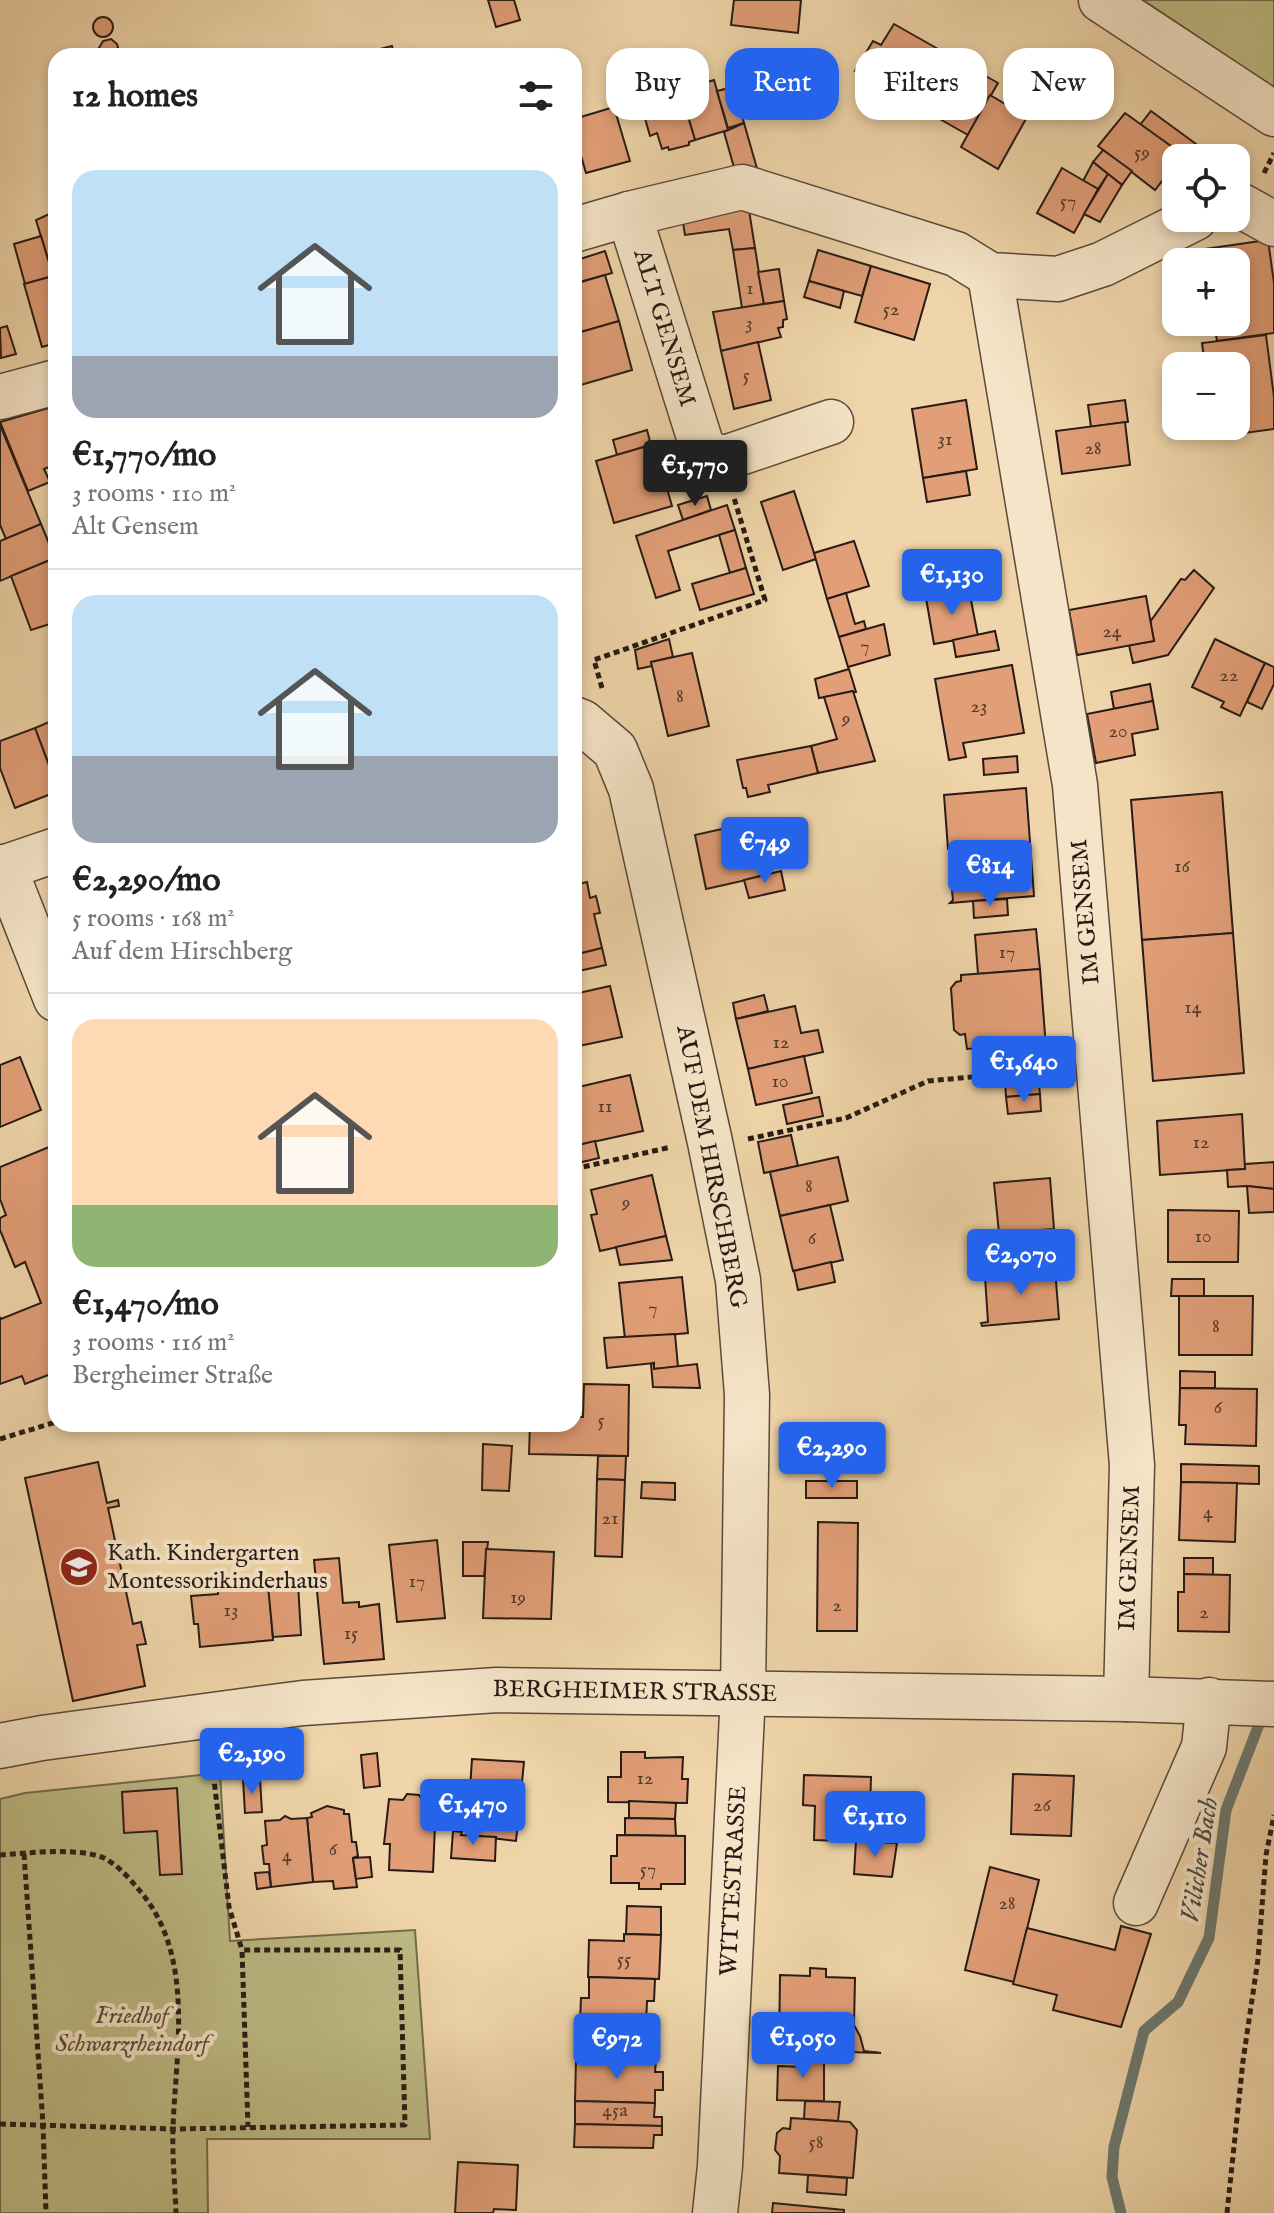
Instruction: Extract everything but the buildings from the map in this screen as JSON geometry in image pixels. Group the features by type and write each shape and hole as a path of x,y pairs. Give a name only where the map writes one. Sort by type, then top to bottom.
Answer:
{"street":[{"path":"1101,0 1274,114"},
{"path":"582,228 742,187 956,254 990,275 1058,279 1103,264 1167,232"},
{"path":"1250,194 1274,224"},
{"name":"ALT GENSEM","path":"629,214 703,450 722,459"},
{"name":"IM GENSEM","path":"990,275 1075,785 1132,1465 1126,1699"},
{"path":"0,397 48,384"},
{"path":"722,459 831,422"},
{"name":"AUF DEM HIRSCHBERG","path":"582,724 615,750 631,789 738,1280 747,1395 743,1693"},
{"path":"48,853 2,868 48,980"},
{"name":"BERGHEIMER STRASSE","path":"0,1746 303,1703 497,1690 1241,1702"},
{"name":"WITTESTRASSE","path":"715,2213 720,2166 743,1693"},
{"path":"1136,1903 1204,1747 1241,1702"}],"path":[{"path":"1250,188 1274,152"},
{"path":"582,716 602,689 594,660 765,600 722,459"},
{"path":"582,1167 674,1147 736,1142 846,1118 928,1081 1099,1065"},
{"path":"0,1439 48,1424"},
{"path":"207,1716 229,1907 242,1950 248,2127"},
{"path":"1227,2213 1243,2061 1258,1959 1266,1855 1274,1815"},
{"path":"0,1855 57,1851 103,1858 129,1877 164,1926 175,1959 178,2032 173,2129 176,2213"},
{"path":"24,1854 43,2124 46,2213"},
{"path":"0,2124 173,2129 405,2125 400,1950 242,1950"}],"green space":[{"path":"1143,0 1274,0 1274,88"},
{"name":"Friedhof Schwarzrheindorf","path":"220,1773 230,1941 415,1930 430,2139 207,2139 208,2213 0,2213 0,1799 25,1793"}],"waterway":[{"name":"Vilicher Bach","path":"1121,2213 1112,2177 1114,2147 1144,2031 1178,2002 1209,1938 1226,1810 1263,1714"}],"place":[{"name":"Kath. Kindergarten Montessorikinderhaus","path":"79,1567"}]}
